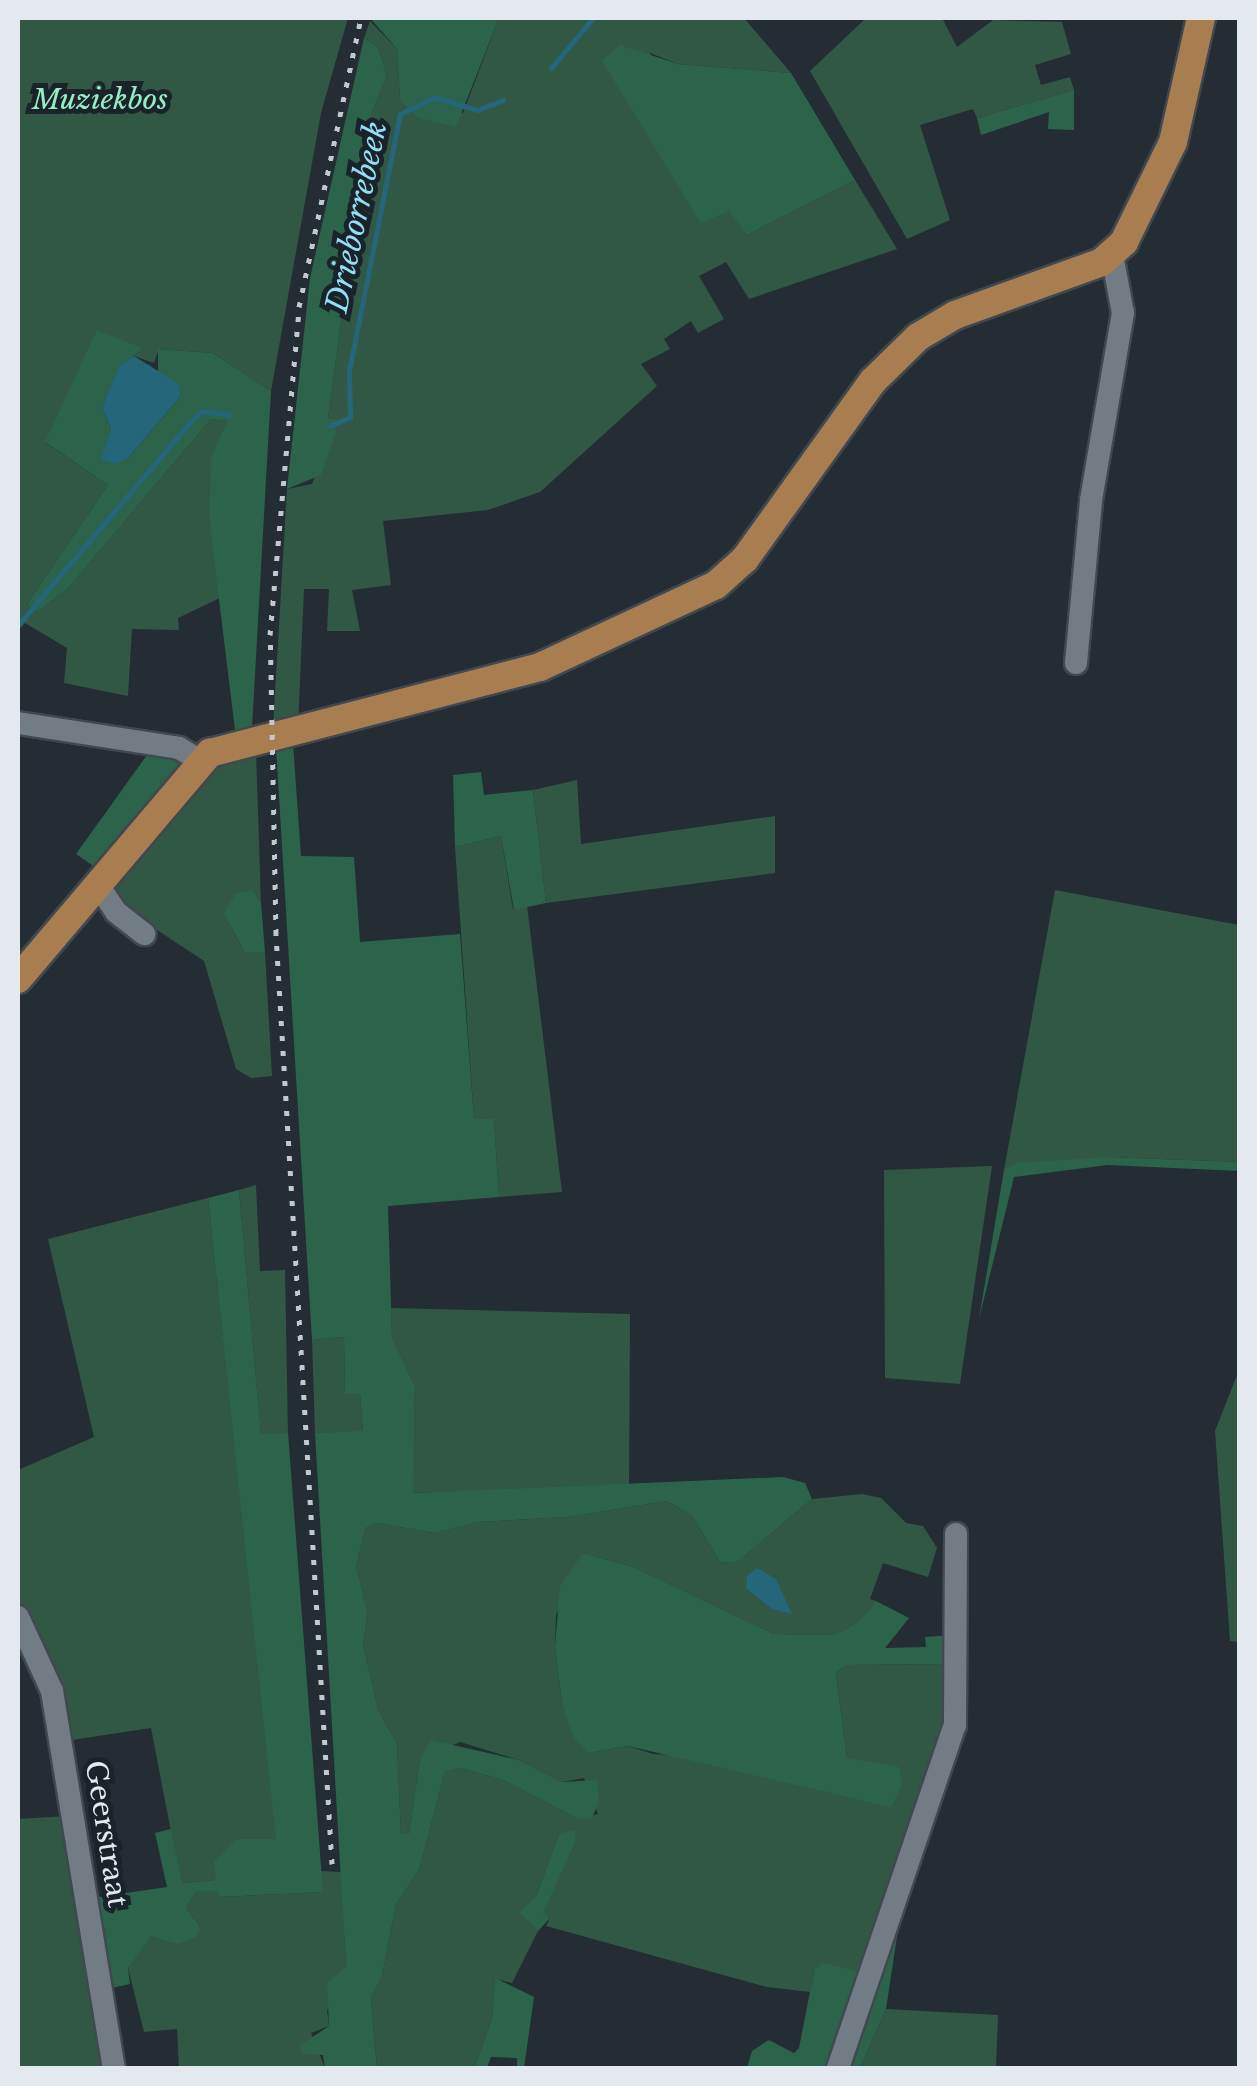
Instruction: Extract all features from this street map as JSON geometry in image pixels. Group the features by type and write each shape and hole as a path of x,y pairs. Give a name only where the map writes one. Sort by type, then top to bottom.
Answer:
{"main road":[{"path":"18,980 201,761 220,748 287,736 565,658 716,585 745,559 872,381 918,337 955,315 1112,255 1134,228 1173,142 1201,18"}],"street":[{"path":"1076,663 1092,500 1123,313 1112,255"},
{"path":"18,723 179,748 201,761"},
{"path":"98,885 116,912 144,934"},
{"path":"838,2068 956,1725 956,1534"},
{"name":"Geerstraat","path":"18,1617 52,1691 114,2068"}],"green space":[{"name":"Muziekbos","path":"18,18 348,18 321,113 271,391 213,353 159,349 154,363 134,356 141,349 46,443 108,485 27,604 38,612 70,586 211,419 229,421 209,518 220,598 178,618 179,630 132,629 128,696 64,683 67,648 25,623 18,631"},
{"path":"370,18 499,18 456,127 418,118 400,100 397,49"},
{"path":"499,18 744,18 791,73 678,64 650,53 702,222 730,210 747,235 855,180 897,249 749,299 726,262 699,276 724,319 698,333 691,321 664,339 670,349 641,364 657,386 540,492 488,510 383,521 391,585 352,590 360,631 327,631 329,589 304,589 298,727 273,728 287,489 312,484 336,419 328,418 369,120 387,75 378,47 364,38 370,21 397,49 400,100 463,113"},
{"path":"866,18 942,18 957,47 993,20 1062,22 1071,54 1035,65 1041,85 1070,77 1074,90 977,118 973,109 920,125 950,220 907,239 810,71"},
{"path":"364,38 378,47 387,75 369,120 328,418 337,419 336,432 321,475 287,489 310,278"},
{"path":"620,45 678,64 791,73 855,180 747,235 729,211 701,223 602,61"},
{"path":"1074,90 1074,130 1048,129 1049,112 981,135 977,118"},
{"path":"97,330 142,348 119,367 102,407 111,429 102,459 127,459 181,396 178,384 158,376 158,349 213,353 271,391 252,728 235,730 209,518 211,457 228,421 211,419 70,586 38,612 27,604 108,485 45,442"},
{"path":"293,744 301,856 354,857 360,942 460,934 474,1119 494,1119 499,1197 388,1206 392,1337 415,1386 413,1493 783,1477 805,1483 812,1499 736,1563 720,1562 692,1516 667,1501 568,1517 479,1522 435,1533 376,1523 366,1528 356,1566 368,1613 363,1644 378,1709 397,1744 401,1834 409,1834 420,1759 431,1740 519,1760 562,1782 597,1780 599,1803 591,1819 578,1819 503,1780 461,1768 445,1772 419,1870 396,1904 382,1977 371,1997 377,2068 325,2068 323,2055 303,2054 299,2046 329,2026 327,1983 346,1967 315,1433 363,1431 360,1394 345,1394 344,1337 312,1340 276,747"},
{"path":"152,748 186,762 99,870 76,854"},
{"path":"256,751 261,903 253,890 231,927 244,952 265,952 272,1076 251,1078 236,1069 204,961 130,912 114,891 213,764"},
{"path":"481,772 484,795 533,790 546,903 514,910 501,836 455,847 453,775"},
{"path":"577,780 581,844 775,816 775,873 546,903 533,790"},
{"path":"501,836 513,909 527,905 562,1192 499,1197 494,1120 474,1119 455,847"},
{"path":"253,890 261,903 265,952 244,952 224,913 236,893"},
{"path":"1055,890 1239,925 1239,1162 1109,1157 1004,1170"},
{"path":"1109,1157 1239,1162 1239,1171 1108,1165 1014,1177 979,1319 1004,1170 1017,1163"},
{"path":"992,1166 960,1384 885,1378 884,1170"},
{"path":"256,1185 260,1271 285,1270 288,1433 261,1435 239,1190"},
{"path":"239,1190 261,1434 288,1433 323,1892 219,1897 218,1891 196,1892 186,1907 200,1927 197,1937 176,1944 151,1936 128,1968 130,1984 107,1989 92,1898 167,1887 155,1833 171,1829 182,1883 216,1880 214,1862 236,1839 276,1839 208,1198"},
{"path":"208,1198 277,1839 236,1839 217,1880 181,1883 151,1728 65,1741 57,1673 18,1609 18,1470 94,1437 48,1239"},
{"path":"391,1308 630,1314 629,1485 412,1493 415,1386 392,1337"},
{"path":"344,1337 345,1394 360,1393 363,1432 315,1433 312,1340"},
{"path":"1239,1370 1239,1642 1230,1641 1215,1431"},
{"path":"862,1494 881,1498 906,1523 923,1526 937,1548 928,1577 883,1563 870,1599 876,1601 858,1622 834,1635 774,1634 634,1567 583,1553 556,1615 555,1647 562,1704 588,1753 628,1746 653,1754 860,1764 847,1758 836,1673 846,1665 951,1664 950,1710 865,1973 814,1971 810,1992 767,1987 546,1926 550,1918 542,1913 576,1841 559,1834 536,1896 520,1912 538,1931 512,1983 495,1979 492,2019 474,2068 377,2068 371,1997 382,1977 396,1904 419,1870 445,1772 461,1768 503,1780 578,1819 598,1814 584,1778 562,1782 519,1760 460,1742 420,1759 409,1835 401,1834 397,1744 378,1709 363,1644 368,1613 356,1566 366,1528 376,1523 435,1533 479,1522 568,1517 667,1501 692,1516 720,1562 736,1563 812,1499"},
{"path":"583,1553 634,1567 774,1634 834,1635 858,1622 876,1601 909,1618 885,1648 926,1647 925,1637 952,1635 951,1664 846,1665 836,1673 847,1758 899,1767 902,1785 891,1807 628,1746 588,1753 574,1738 562,1704 555,1647 560,1586"},
{"path":"66,1816 108,2068 18,2068 18,1819"},
{"path":"574,1830 576,1841 543,1913 550,1918 538,1931 519,1912 536,1896 559,1834"},
{"path":"321,1871 341,1872 346,1968 327,2011 329,2026 311,2033 325,2068 179,2068 177,2029 144,2032 128,1968 142,1941 152,1936 176,1944 200,1927 186,1907 196,1892 218,1890 220,1897 322,1892"},
{"path":"902,1904 886,2009 860,2068 843,2068"},
{"path":"822,1963 865,1973 832,2068 747,2068 752,2051 769,2040 794,2053 799,2048 814,1971"},
{"path":"495,1978 534,1997 524,2068 517,2068 517,2058 491,2057 487,2068 474,2068 492,2019"},
{"path":"886,2009 998,2015 996,2068 860,2068"}],"water":[{"path":"134,356 179,384 181,396 127,459 114,464 101,459 111,429 102,407 119,366"},
{"path":"757,1568 776,1579 792,1614 772,1609 746,1588 747,1576"}],"waterway":[{"name":"Drieborrebeek","path":"551,68 593,18"},
{"name":"Drieborrebeek","path":"330,426 350,417 349,371 400,114 435,97 477,110 503,100"},
{"name":"Drieborrebeek","path":"18,625 191,421 202,411 229,415"}],"railway":[{"path":"332,1864 276,934 270,635 299,307 361,18"}]}
